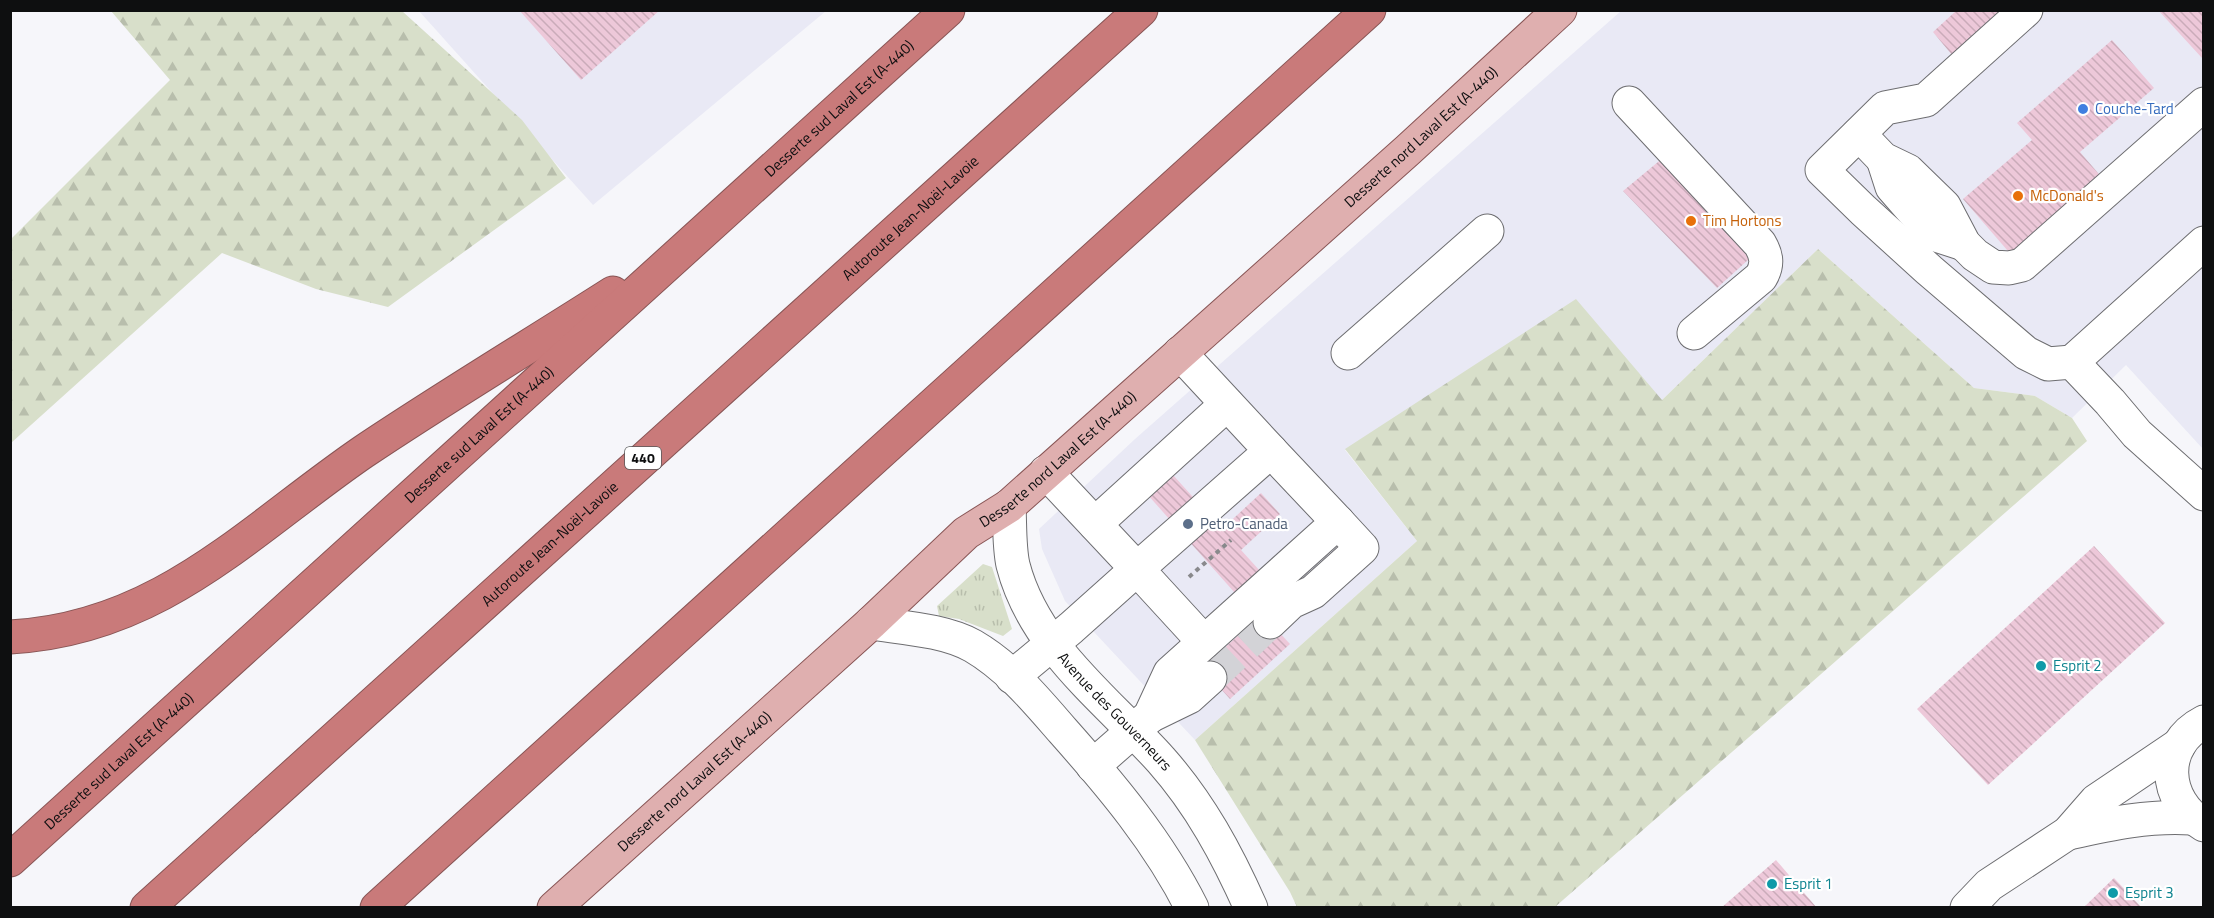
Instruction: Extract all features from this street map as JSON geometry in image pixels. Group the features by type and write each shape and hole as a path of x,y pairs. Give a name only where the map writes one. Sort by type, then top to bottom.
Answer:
{"highway":[{"name":"Desserte sud Laval Est (A-440)","path":"10,860 948,10"},
{"name":"Autoroute Jean-Noël-Lavoie","path":"147,908 1141,10"},
{"path":"377,908 1369,10"},
{"path":"10,637 62,631 109,618 138,607 186,580 226,555 362,453 693,242"}],"main road":[{"name":"Desserte nord Laval Est (A-440)","path":"554,908 871,623 966,533 1009,506 1560,10"}],"street":[{"path":"2026,10 1926,100 1885,108 1822,170 1929,270 2018,347 2048,364 2072,362 2204,243"},
{"path":"1629,103 1766,253 1765,271 1761,277 1694,333"},
{"path":"1859,134 1883,159 1908,171 1944,206 1964,244 1975,255 1993,267 2009,268 2022,266 2204,104"},
{"path":"1348,353 1487,231"},
{"path":"1180,353 1362,548 1313,592 1291,602 1270,622"},
{"path":"2072,362 2137,434 2204,494"},
{"path":"1095,524 1227,404"},
{"path":"1012,677 1271,451"},
{"path":"1046,472 1204,642"},
{"name":"Avenue des Gouverneurs","path":"1009,506 1013,562 1018,581 1036,618 1052,643 1142,724 1161,759 1218,838 1251,908"},
{"path":"1142,724 1170,673 1338,522"},
{"path":"871,623 952,637 972,646 996,662 1031,695 1093,766 1154,843 1177,877 1192,908"},
{"path":"1093,766 1142,724 1189,697 1210,678"},
{"path":"2198,821 2180,803 2172,786 2172,765 2179,745 2187,734 2204,722"},
{"path":"1967,908 1989,885 2068,833 2096,801 2179,745"},
{"path":"2068,833 2144,818 2167,816 2198,821"}],"path":[{"path":"1165,599 1231,540"}],"shaded area":[{"path":"419,11 826,11 593,205"},
{"path":"1621,11 2203,11 2203,449 2126,365 2072,418 2035,396 1974,388 1818,249 1662,400 1345,450 1417,541 1195,740 1065,601 1042,549 1039,529 1135,439"}],"green space":[{"path":"111,11 402,11 522,120 566,178 388,307 316,289 222,253 11,443 11,239 170,80"},
{"path":"1818,249 1974,388 2035,396 2072,418 2087,441 1555,907 1297,907 1290,892 1195,740 1417,541 1345,449 1576,299 1662,400"},
{"path":"983,564 992,567 1012,629 1003,636 959,619 939,616 937,606"}],"building":[{"path":"519,10 660,10 581,80"},
{"path":"1957,10 2000,10 1952,55 1933,32"},
{"path":"2158,10 2204,10 2204,57 2202,58"},
{"path":"2112,40 2154,88 2080,152 2104,180 2014,258 1963,199 2032,140 2017,123"},
{"name":"Tim Hortons","path":"1670,152 1758,251 1717,288 1623,191"},
{"path":"1173,475 1222,529 1261,493 1280,514 1241,550 1260,571 1235,593 1147,494"},
{"name":"Esprit 2","path":"2094,546 2165,623 1988,785 1917,709"},
{"path":"1262,614 1290,644 1230,699 1202,668"},
{"name":"Esprit 1","path":"1776,860 1817,908 1721,908"},
{"name":"Esprit 3","path":"2114,878 2142,908 2083,908"}],"tunnel":[{"path":"1210,678 1270,622"}],"place":[{"name":"Couche-Tard","path":"2083,109"},
{"name":"McDonald's","path":"2018,196"},
{"name":"Tim Hortons","path":"1691,221"},
{"name":"Petro-Canada","path":"1188,524"},
{"name":"Esprit 2","path":"2041,666"},
{"name":"Esprit 1","path":"1772,884"},
{"name":"Esprit 3","path":"2113,893"}]}
